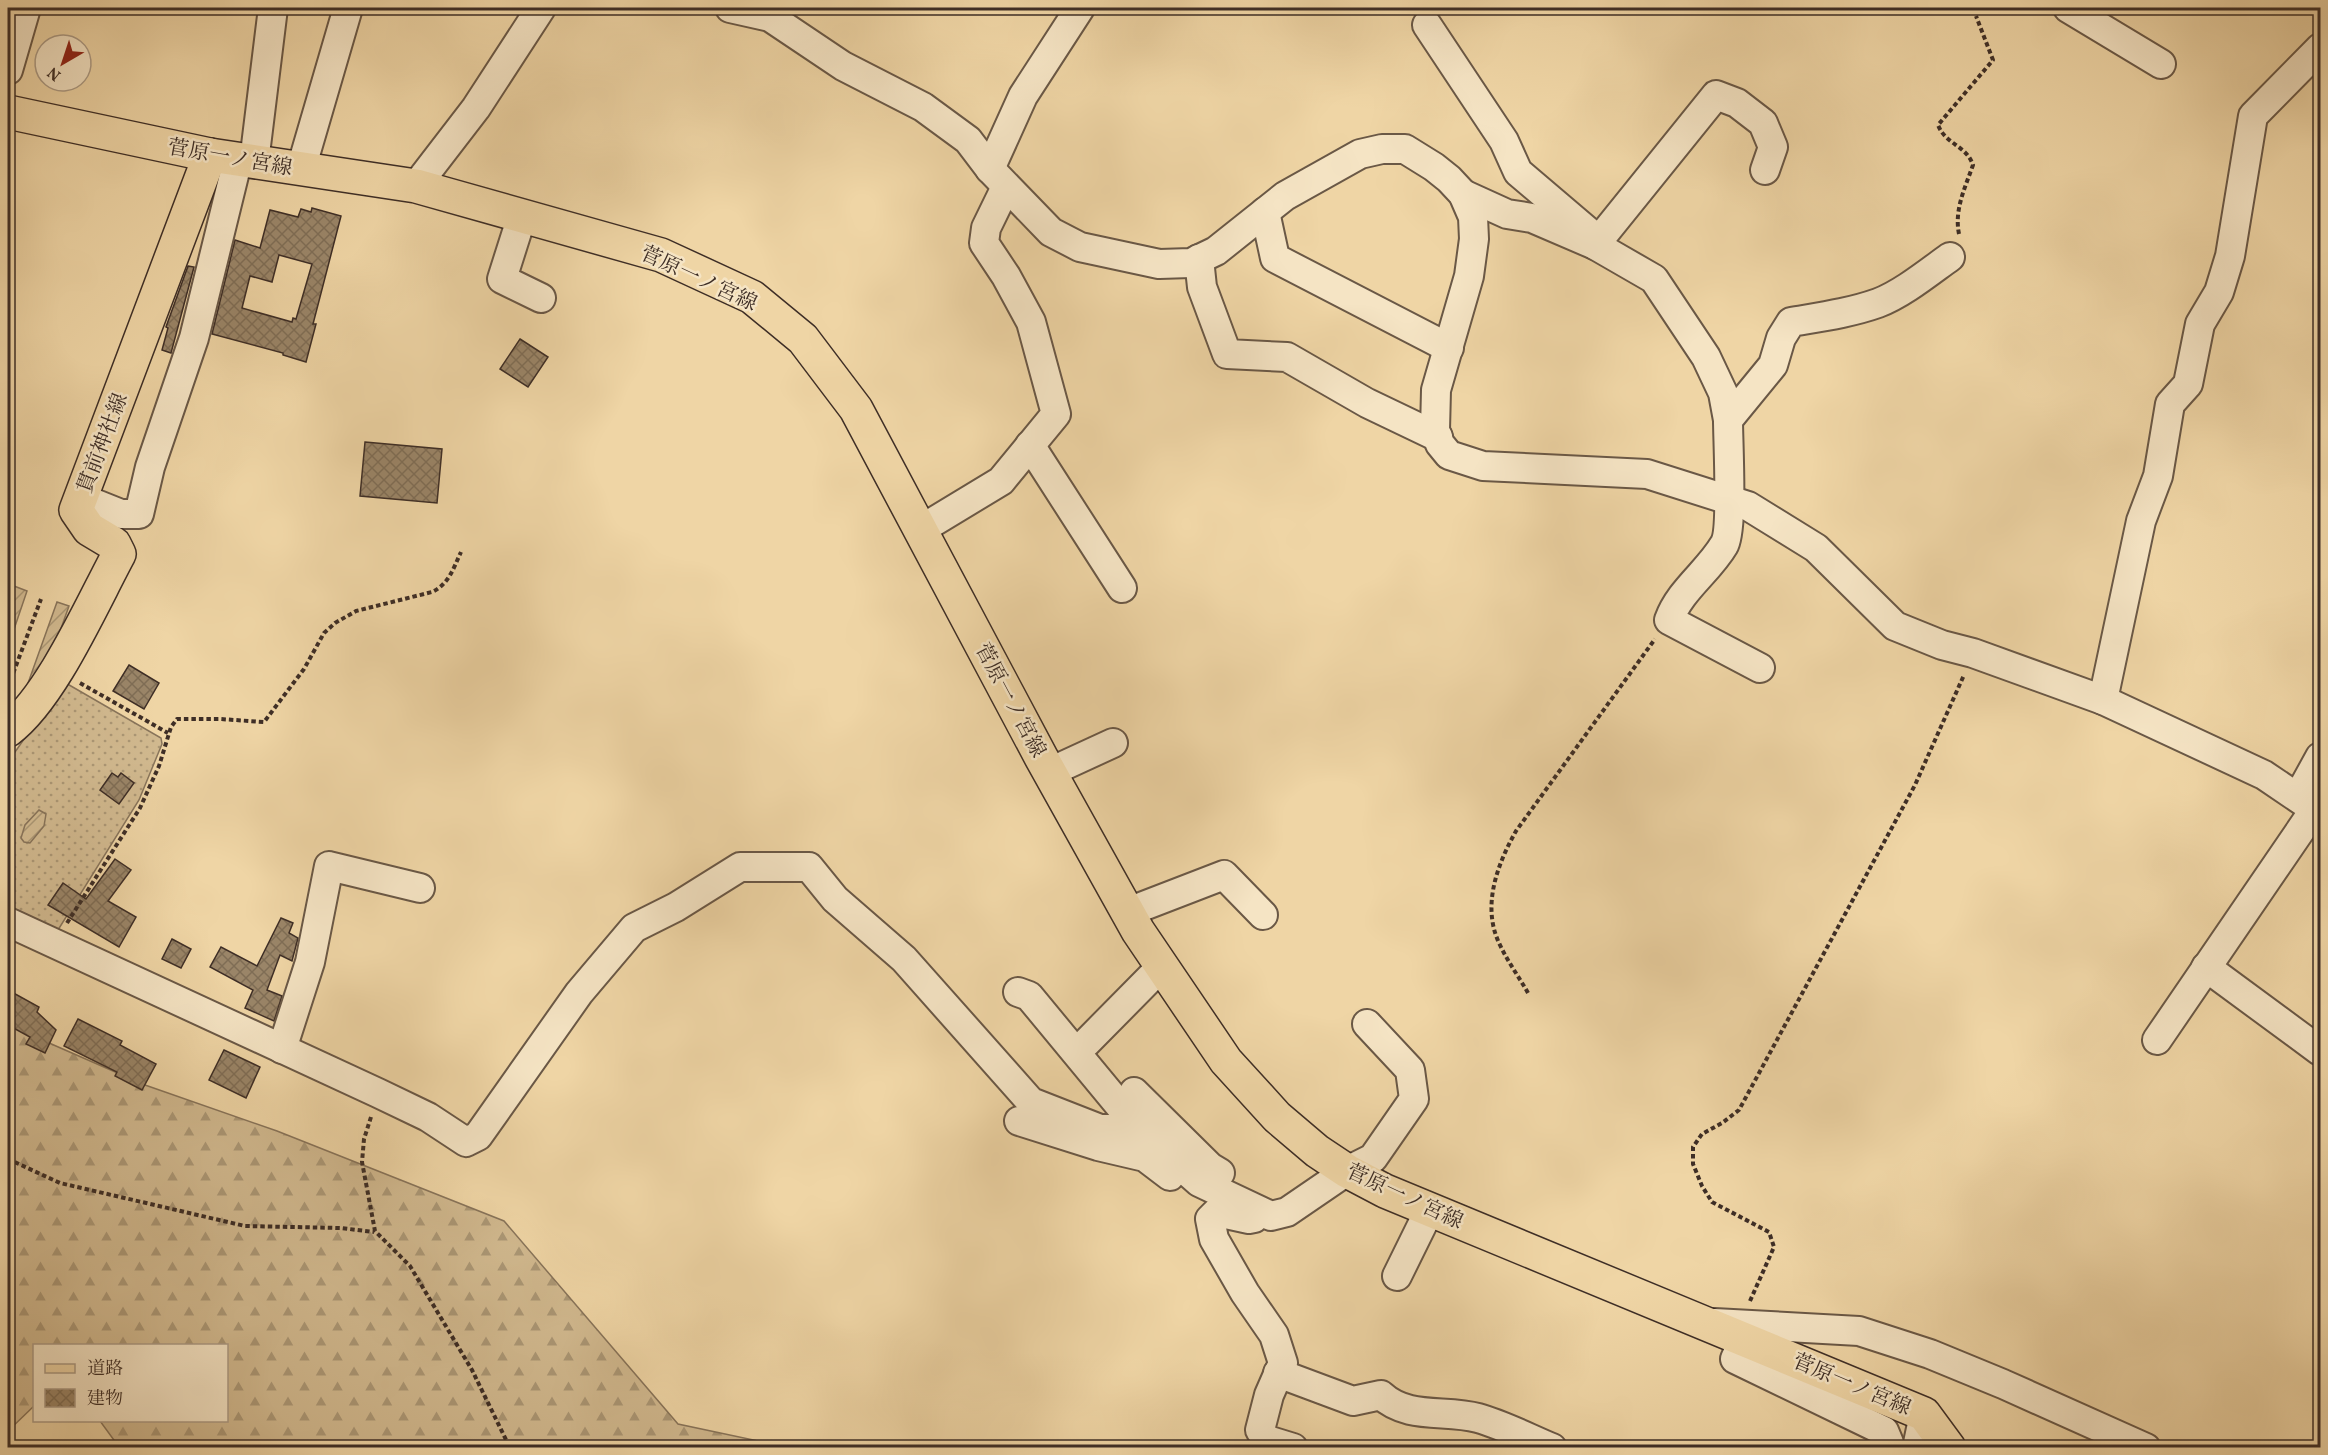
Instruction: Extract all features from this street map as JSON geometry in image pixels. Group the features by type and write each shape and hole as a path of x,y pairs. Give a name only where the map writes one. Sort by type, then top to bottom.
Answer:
{"main road":[{"name":"菅原一ノ宮線","path":"8,112 234,159 416,186 661,255 752,297 803,339 856,409 1050,772 1128,912 1226,1061 1277,1117 1317,1151 1347,1171 1385,1191 1706,1322 1742,1331 1924,1414 1949,1448"},
{"name":"貫前神社線","path":"8,730 19,721 57,670 118,554 114,544 89,529 76,510 234,159"}],"street":[{"path":"8,70 26,8"},
{"path":"81,498 121,514 139,514 150,467 195,338 234,159 273,8"},
{"path":"301,169 348,8"},
{"path":"416,186 476,108 540,8"},
{"path":"729,8 770,17 843,66 923,107 968,140 998,178 1052,232 1080,246 1159,264 1191,263 1216,251 1285,196 1360,154 1382,149 1405,149 1434,167 1463,194 1507,214 1539,221 1597,242"},
{"path":"920,530 1002,481 1056,414 1031,322 1006,276 984,243 998,178 1023,96 1080,8"},
{"path":"2068,8 2161,64"},
{"path":"1427,25 1504,141 1539,221"},
{"path":"2103,700 2142,521 2158,476 2170,404 2188,384 2200,324 2218,292 2230,256 2253,116 2320,48"},
{"path":"1597,242 1716,95 1737,103 1763,123 1773,147 1765,170"},
{"path":"1518,172 1597,242 1654,279 1706,357 1723,393 1728,420 1729,500 1726,544 1675,604 1669,620 1760,668"},
{"path":"1463,194 1473,217 1474,239 1469,276 1436,390 1435,430 1440,444 1449,454 1484,466 1647,474 1748,506 1816,548 1894,626 1942,645 1974,653 2103,700 2264,775 2311,806"},
{"path":"1265,212 1275,258 1449,348"},
{"path":"522,216 502,279 541,298"},
{"path":"1728,420 1773,365 1781,338 1791,322 1846,312 1881,302 1950,257"},
{"path":"1199,259 1202,287 1227,354 1287,357 1367,403 1438,437"},
{"path":"1030,446 1122,588"},
{"path":"1050,772 1113,743"},
{"path":"2157,1040 2311,806 2320,756"},
{"path":"282,1050 310,962 329,866 420,888"},
{"path":"8,922 428,1117 466,1142 478,1136 579,993 634,928 676,907 740,867 809,867 835,899 904,959 1031,1102 1100,1129 1140,1129"},
{"path":"1128,912 1224,875 1263,915"},
{"path":"1086,1043 1162,966"},
{"path":"2206,967 2320,1051"},
{"path":"1018,992 1029,996 1140,1129 1199,1182 1279,1214"},
{"path":"1019,1121 1098,1146 1144,1157 1217,1212 1248,1219 1279,1214 1347,1171 1373,1158 1414,1099 1410,1070 1367,1024"},
{"path":"1134,1092 1210,1167 1279,1214"},
{"path":"1398,1275 1430,1209"},
{"path":"1217,1212 1210,1219 1214,1239 1245,1293 1274,1335 1282,1363 1269,1395 1260,1430 1267,1440 1293,1448"},
{"path":"1887,1448 1889,1443 1884,1431 1735,1359 1742,1331 1859,1331 1941,1359 2146,1448"},
{"path":"1278,1373 1353,1401 1380,1395 1393,1406 1478,1418 1552,1448"},
{"path":"1917,1448 1924,1414"}],"path":[{"path":"1950,257 1958,252 1960,243 1957,224 1960,200 1973,165 1969,154 1942,136 1938,125 1993,60 1976,16"},
{"path":"53,944 140,808 159,766 168,733 177,719 264,722 304,669 324,633 335,623 356,611 440,589 448,581 460,552"},
{"path":"8,687 41,599"},
{"path":"1528,993 1499,944 1492,915 1493,883 1501,857 1516,831 1669,620"},
{"path":"1742,1331 1774,1247 1769,1232 1712,1202 1693,1164 1693,1147 1702,1134 1739,1110 1915,786 1974,653"},
{"path":"57,670 168,733"},
{"path":"378,1093 364,1139 362,1162 375,1231 410,1266 472,1370 510,1448"},
{"path":"8,1159 60,1183 245,1226 340,1228 374,1232"}],"green space":[{"path":"14,586 27,591 8,647 8,604"},
{"path":"57,602 69,606 39,690 27,686"},
{"path":"64,682 161,738 162,744 139,800 58,930 8,906 8,762"},
{"path":"39,810 46,814 44,826 30,843 24,842 21,838 25,825"},
{"path":"8,1025 145,1085 277,1131 504,1221 678,1424 787,1447 119,1447 101,1422 228,1422 228,1344 33,1344 33,1407 8,1431"}],"building":[{"path":"312,208 341,216 313,324 316,324 306,362 283,355 283,353 212,334 235,240 260,248 270,210 298,217 301,209 311,212","holes":["279,255 312,264 296,319 293,318 292,322 242,308 250,276 272,282"]},
{"path":"188,266 194,267 171,353 162,350 168,328 166,327"},
{"path":"520,339 548,357 528,387 500,369"},
{"path":"365,442 442,449 437,503 360,496"},
{"path":"129,665 159,683 144,709 113,691"},
{"path":"112,773 118,777 121,773 134,783 119,804 100,790"},
{"path":"115,859 131,870 108,901 136,917 119,947 48,905 63,883 86,899"},
{"path":"281,918 293,923 289,933 298,938 292,961 280,955 267,990 282,996 274,1021 245,1008 253,990 210,967 221,947 257,966"},
{"path":"172,939 191,949 181,968 162,959"},
{"path":"8,990 39,1007 37,1012 56,1030 45,1053 26,1044 30,1037 8,1025"},
{"path":"78,1019 122,1041 120,1045 156,1064 142,1090 115,1076 117,1072 64,1046"},
{"path":"224,1050 260,1067 246,1098 209,1080"}]}
